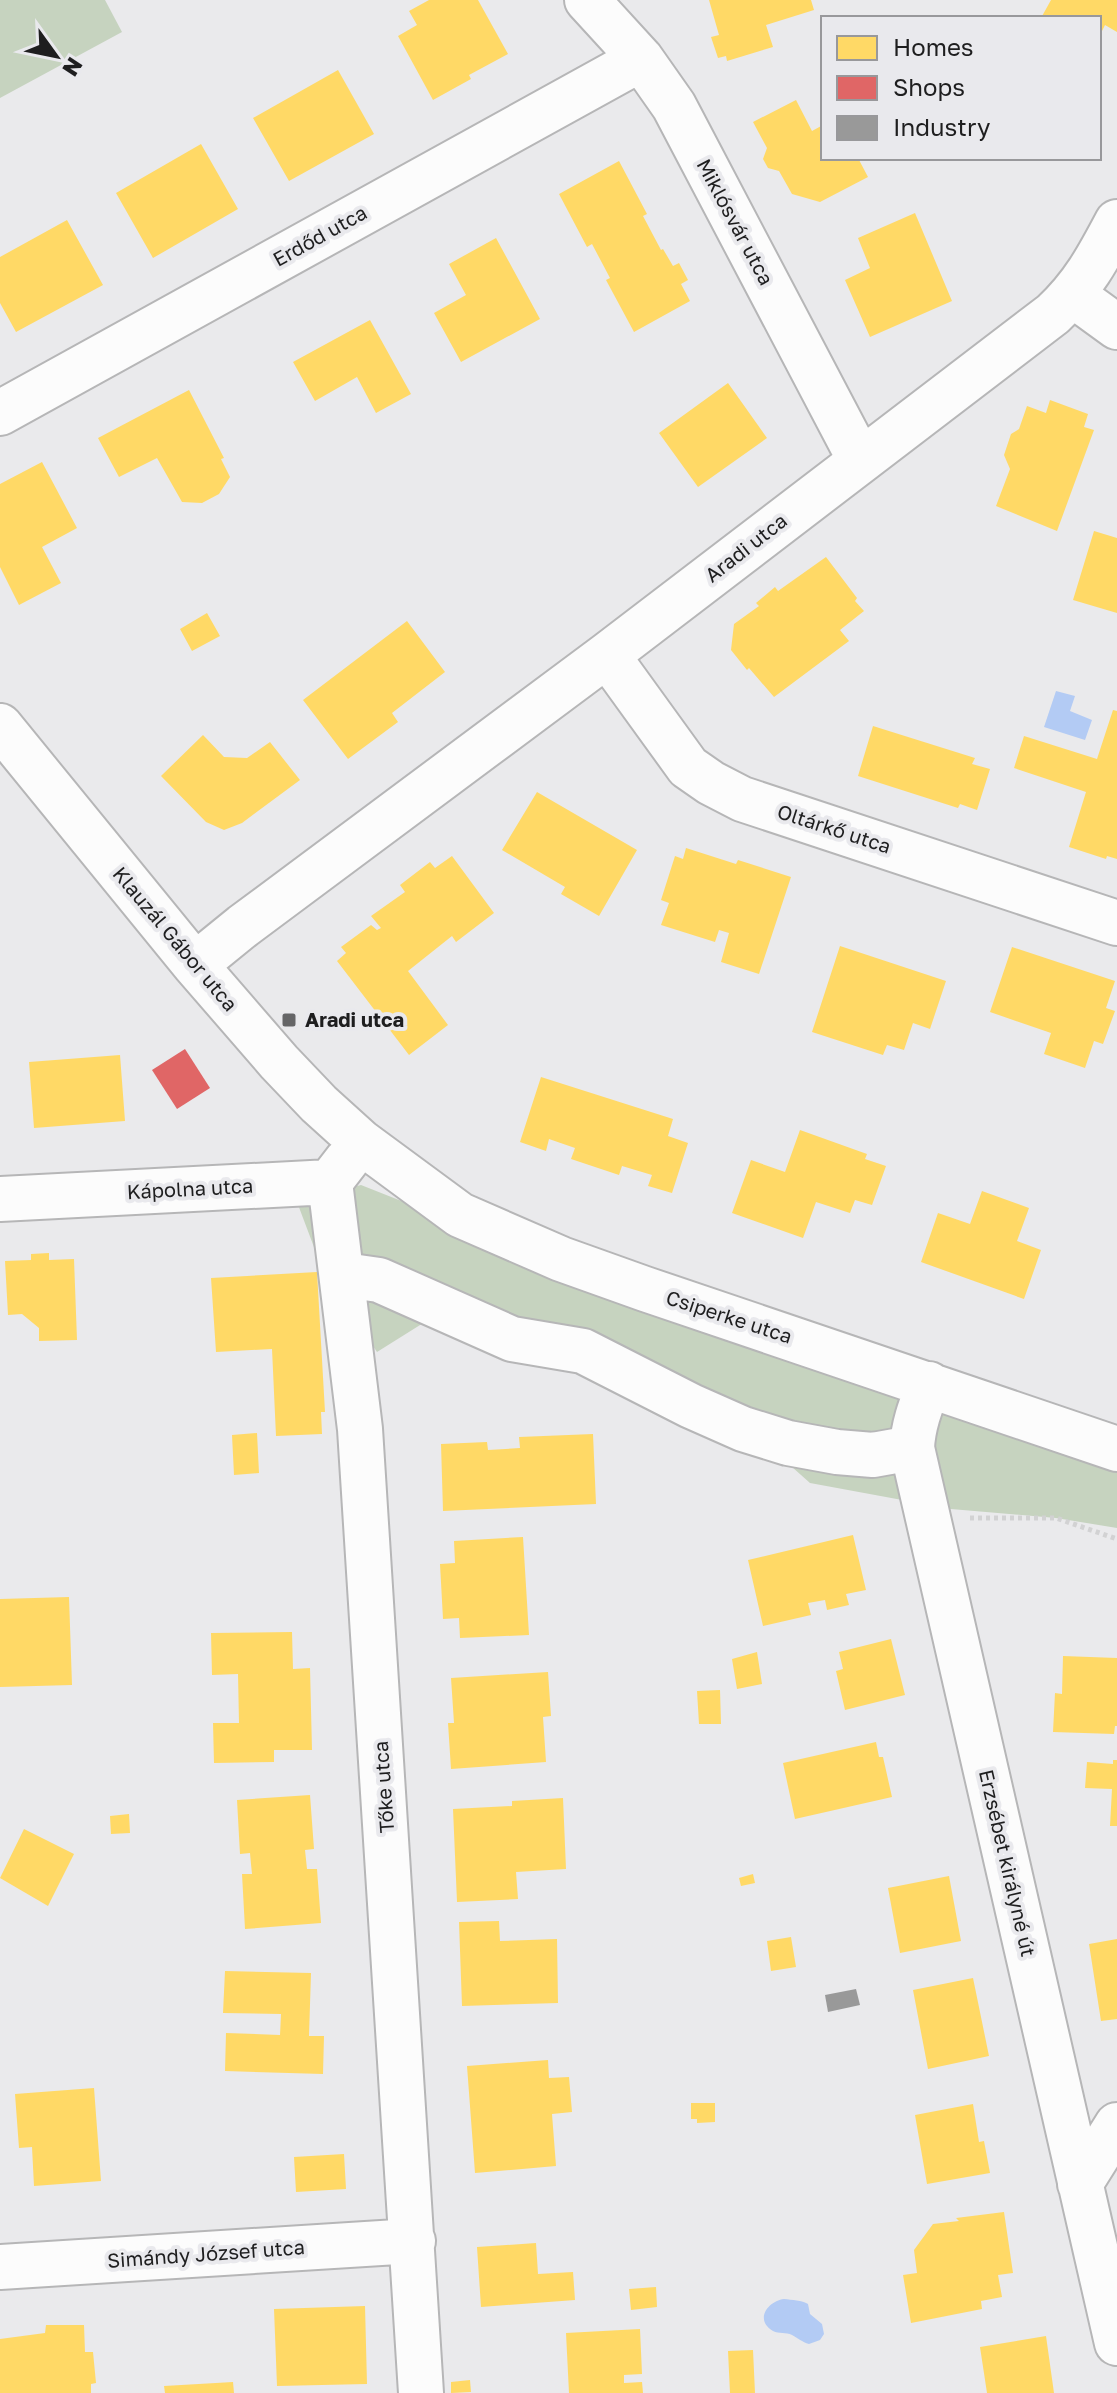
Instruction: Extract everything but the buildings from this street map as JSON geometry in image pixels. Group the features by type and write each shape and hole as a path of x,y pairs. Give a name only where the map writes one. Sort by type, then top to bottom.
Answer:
{"street":[{"name":"Miklósvár utca","path":"587,0 641,59 674,106 860,460"},
{"name":"Erdőd utca","path":"0,413 641,59"},
{"name":"Aradi utca","path":"195,965 1053,314 1073,295 1092,268 1117,222"},
{"path":"1073,295 1117,327"},
{"name":"Oltárkő utca","path":"607,655 688,767 711,783 742,799 1117,923"},
{"name":"Klauzál Gábor utca","path":"0,726 195,965 279,1062 361,1142"},
{"path":"330,1182 361,1142"},
{"name":"Csiperke utca","path":"361,1142 460,1215 561,1259 1117,1449"},
{"name":"Kápolna utca","path":"0,1199 330,1182"},
{"name":"Tőke utca","path":"330,1182 360,1429 421,2393"},
{"path":"343,1281 358,1277 379,1280 512,1339 583,1351 691,1406 743,1429 788,1443 873,1455 912,1448"},
{"name":"Erzsébet királyné út","path":"929,1384 917,1418 912,1448 1117,2343"},
{"path":"1080,2184 1117,2125"},
{"name":"Simándy József utca","path":"0,2267 413,2241"}],"path":[{"path":"926,1515 988,1519 1056,1518 1117,1539"}],"green space":[{"path":"0,0 105,0 122,32 0,98"},
{"path":"361,1185 558,1263 1117,1457 1117,1528 1056,1518 951,1509 810,1483 701,1386 460,1300 377,1352 323,1271 297,1202"}],"water":[{"path":"1056,691 1075,696 1070,711 1092,720 1085,740 1044,727"},
{"path":"784,2299 808,2304 810,2314 822,2324 824,2334 820,2340 809,2344 767,2327 764,2317 768,2307"}],"place":[{"name":"Aradi utca","path":"289,1020"}]}
